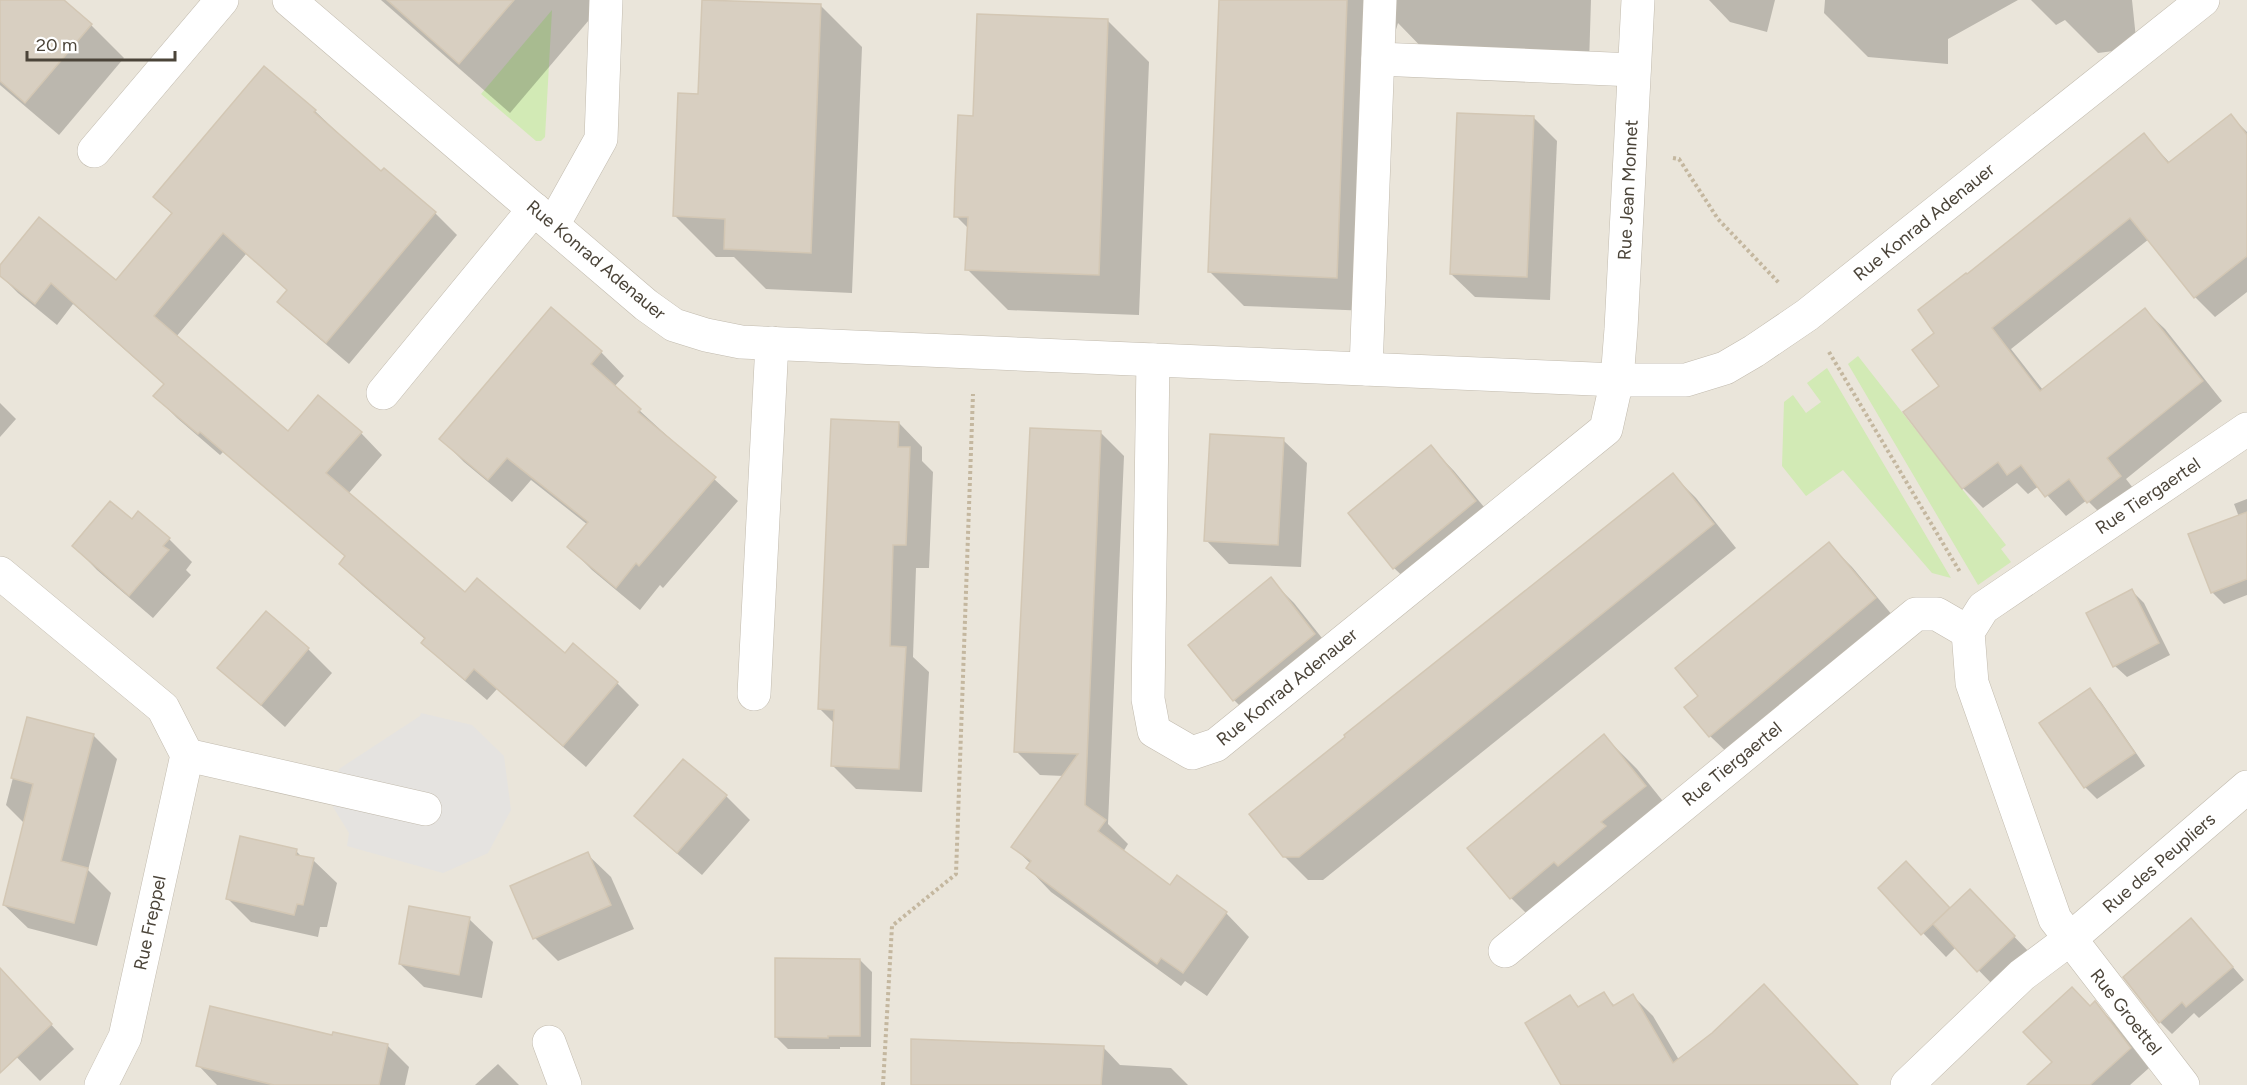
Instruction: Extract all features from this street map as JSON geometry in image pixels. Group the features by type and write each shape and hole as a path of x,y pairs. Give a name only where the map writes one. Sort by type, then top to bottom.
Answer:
{"street":[{"path":"94,151 222,0"},
{"name":"Rue Konrad Adenauer","path":"289,0 646,305 674,325 706,335 741,342 1617,380 1686,380 1725,368 1807,315 2203,0"},
{"path":"383,393 544,217 601,139 606,0"},
{"path":"1366,369 1380,0"},
{"name":"Rue Jean Monnet","path":"1617,380 1638,0"},
{"path":"1378,59 1634,70"},
{"path":"754,694 772,343"},
{"name":"Rue Konrad Adenauer","path":"1153,360 1148,699 1154,731 1192,753 1216,745 1606,429 1617,380"},
{"name":"Rue Tiergaertel","path":"1505,951 1916,614 1938,614 1976,620 2247,429"},
{"path":"0,573 163,708 187,755 425,809"},
{"path":"1906,1085 2022,975 2070,939 2055,919 1972,683 1976,620"},
{"name":"Rue Freppel","path":"100,1085 125,1037 187,755"},
{"name":"Rue des Peupliers","path":"2070,939 2247,787"},
{"name":"Rue Groettel","path":"2070,939 2182,1085"},
{"path":"549,1042 565,1085"}],"path":[{"path":"1630,153 1679,159 1718,219 1754,255 1807,315 1976,620"},
{"path":"883,1085 892,926 956,874 975,353"}],"shaded area":[{"path":"0,0 2247,0 2247,1085 0,1085"},
{"path":"421,713 472,725 504,756 511,810 488,853 443,873 347,846 349,833 333,807 339,769 420,716"}],"green space":[{"path":"552,10 545,137 541,141 536,141 481,94"},
{"path":"1858,356 2006,545 2001,549 2011,562 1978,585 1848,364"},
{"path":"1827,368 1951,578 1932,573 1843,470 1806,496 1782,466 1784,402 1793,395 1806,413 1821,402 1807,383"}],"building":[{"path":"0,0 64,0 92,24 25,103 0,81"},
{"path":"387,0 514,0 459,64"},
{"path":"702,0 821,4 811,253 724,249 725,219 673,216 678,93 698,94"},
{"path":"1219,0 1347,0 1337,278 1208,272"},
{"path":"977,14 1108,19 1099,275 965,270 968,217 954,217 958,115 973,116"},
{"path":"264,66 316,110 314,112 381,171 384,168 436,212 326,343 277,302 287,290 223,233 154,316 288,431 318,395 362,432 326,473 465,592 477,578 565,653 573,643 618,682 563,746 474,669 465,680 421,643 425,638 339,564 345,556 200,432 198,434 153,396 164,384 51,283 35,304 0,276 0,265 39,217 116,280 172,213 153,197"},
{"path":"1457,113 1534,116 1527,277 1450,274"},
{"path":"2231,114 2247,135 2247,256 2194,298 2130,218 1992,328 2040,391 2145,308 2203,381 2107,458 2121,476 2087,503 2069,479 2045,497 2021,465 2007,475 1998,462 1962,489 1903,412 1939,386 1912,350 1934,333 1918,310 1967,274 2144,133 2168,163"},
{"path":"551,307 602,351 591,364 641,409 638,412 716,477 639,566 636,563 616,588 567,547 588,522 507,458 488,480 439,439"},
{"path":"831,419 899,422 898,447 910,447 906,545 893,545 890,646 906,647 899,769 831,766 834,710 818,709"},
{"path":"1030,428 1101,431 1085,805 1106,820 1098,831 1170,885 1177,875 1227,912 1183,973 1161,958 1157,964 1026,868 1031,861 1011,847 1078,754 1014,752"},
{"path":"1210,434 1284,438 1278,545 1204,541"},
{"path":"1431,445 1476,501 1393,569 1348,513"},
{"path":"1673,473 1714,524 1299,857 1283,857 1249,814 1345,737 1344,735"},
{"path":"110,501 132,519 138,511 170,538 163,546 169,550 129,596 72,546"},
{"path":"2247,512 2247,579 2211,593 2188,534"},
{"path":"1829,542 1876,598 1709,737 1684,707 1698,696 1675,668"},
{"path":"1271,577 1315,634 1233,701 1188,645"},
{"path":"2132,589 2159,643 2113,667 2086,613"},
{"path":"266,611 309,648 261,705 217,668"},
{"path":"2090,688 2135,753 2084,788 2039,723"},
{"path":"27,717 94,734 61,861 88,868 74,923 3,905 33,784 11,778"},
{"path":"1604,734 1646,786 1601,822 1606,826 1558,866 1554,862 1510,899 1467,848"},
{"path":"683,759 727,795 677,853 634,816"},
{"path":"240,836 297,849 296,855 314,858 303,905 297,904 294,915 226,899"},
{"path":"588,852 611,905 533,939 510,886"},
{"path":"1906,861 1950,908 1921,935 1878,888"},
{"path":"1970,889 2015,936 1977,972 1933,924"},
{"path":"409,906 470,917 459,975 399,964"},
{"path":"2191,918 2233,967 2186,1007 2182,1002 2159,1023 2123,977"},
{"path":"775,958 860,959 860,1036 775,1037"},
{"path":"0,968 52,1024 0,1073"},
{"path":"1764,984 1858,1085 1561,1085 1525,1023 1570,995 1578,1007 1604,992 1613,1006 1633,994 1673,1063 1712,1033"},
{"path":"2072,987 2090,1006 2095,1001 2131,1048 2090,1085 2027,1085 2052,1062 2023,1032"},
{"path":"210,1006 332,1035 333,1032 388,1044 379,1085 274,1085 196,1066"},
{"path":"911,1039 1104,1046 1101,1085 911,1085"}]}
